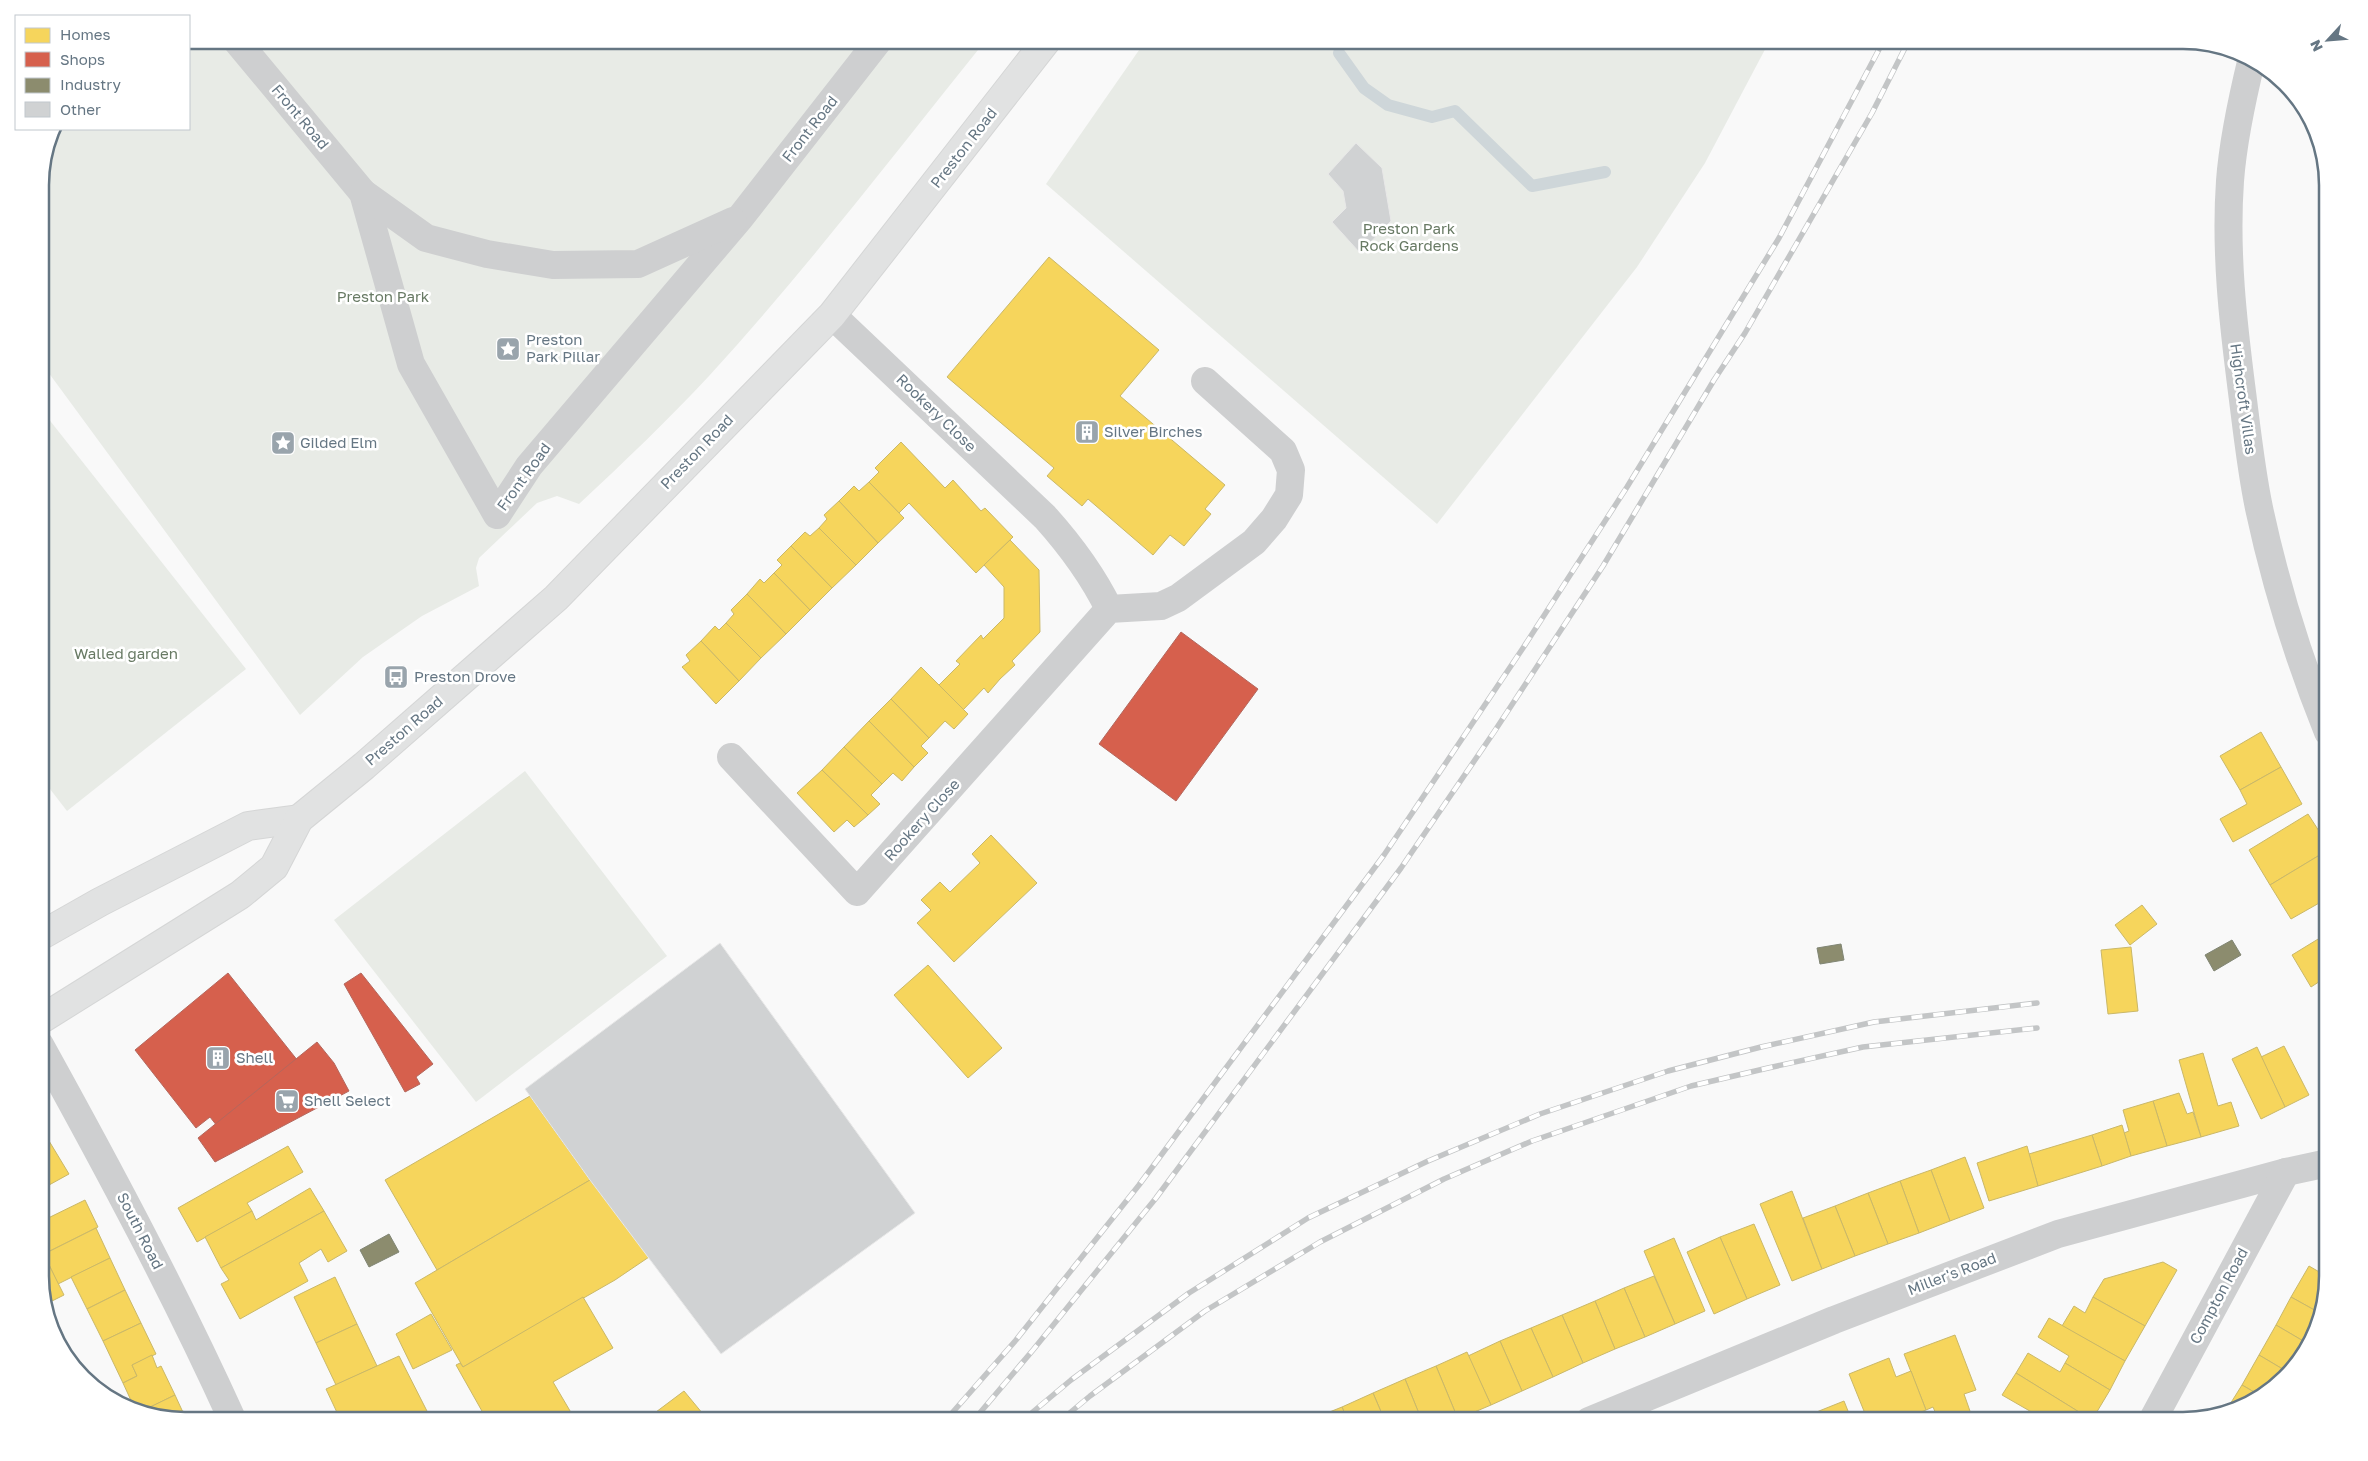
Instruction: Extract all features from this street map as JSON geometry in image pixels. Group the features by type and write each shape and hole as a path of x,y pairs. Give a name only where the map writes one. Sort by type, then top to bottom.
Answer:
{"highway":[{"name":"Preston Road","path":"49,1014 240,895 274,868 299,819 364,766 556,598 832,315 1040,49"},
{"path":"49,931 100,902 248,826 299,819"}],"street":[{"name":"Front Road","path":"243,49 363,193 426,238 487,254 553,265 638,264 740,218"},
{"name":"Front Road","path":"363,193 411,364 497,515 529,466 740,218 872,49"},
{"name":"Highcroft Villas","path":"2250,66 2242,96 2230,181 2228,268 2234,337 2259,508 2280,588 2319,705"},
{"name":"Rookery Close","path":"731,757 857,892 1109,609 1096,583 1073,548 1045,517 832,315"},
{"path":"1109,609 1160,606 1178,598 1254,542 1274,519 1290,494 1291,470 1284,451 1205,381"},
{"name":"South Road","path":"49,1062 134,1219 211,1372 229,1412"},
{"name":"Miller's Road","path":"1611,1412 1834,1320 2058,1234 2286,1172 2319,1165"},
{"name":"Compton Road","path":"2157,1412 2286,1172"}],"green space":[{"name":"Preston Park","path":"190,49 979,49 781,294 678,409 579,504 557,496 537,503 479,558 476,568 479,586 422,616 363,657 300,715 49,373 49,176 53,150 60,130 190,130"},
{"name":"Preston Park Rock Gardens","path":"1140,49 1765,49 1705,163 1637,267 1437,524 1046,184"},
{"name":"Walled garden","path":"49,419 246,669 67,811 49,788"},
{"path":"525,771 667,956 476,1102 334,920"}],"shaded area":[{"path":"1332,49 1340,49 1339,53"}],"building: Homes":[{"name":"Silver Birches","path":"1049,257 1159,350 1120,396 1225,485 1205,509 1211,514 1184,546 1170,535 1153,555 1088,499 1082,506 1047,476 1054,468 947,377"},
{"path":"901,442 945,488 953,480 981,511 985,508 1013,537 976,573 909,503 899,513 869,482 879,472 875,468"},
{"path":"869,482 904,518 878,543 839,501 854,486 859,491"},
{"path":"839,501 878,543 856,565 819,528 827,519 824,515"},
{"path":"819,528 856,565 832,588 791,546 805,532 810,536"},
{"path":"1010,540 1039,570 1040,632 1012,661 1015,665 988,693 984,688 963,710 939,685 960,664 956,661 981,635 983,639 1004,618 1004,587 984,565"},
{"path":"791,546 832,588 810,610 774,573 782,565 777,560"},
{"path":"774,573 810,610 786,634 747,594 760,579 764,583"},
{"path":"747,594 786,634 761,658 726,623 734,614 731,610"},
{"path":"726,623 761,658 739,681 701,641 715,626 719,630"},
{"path":"701,641 739,681 716,704 682,667 690,661 686,655"},
{"path":"921,667 968,714 954,729 945,721 929,738 891,699"},
{"path":"891,699 929,738 921,746 928,753 914,767 869,721"},
{"path":"869,721 914,767 902,781 893,773 882,784 844,747"},
{"path":"2261,732 2281,767 2240,790 2220,756"},
{"path":"844,747 882,784 871,795 880,804 868,815 822,770"},
{"path":"2281,767 2302,804 2233,842 2220,819 2247,804 2240,790"},
{"path":"822,770 868,815 854,827 847,820 834,832 797,793"},
{"path":"2308,814 2319,831 2319,855 2270,885 2249,850"},
{"path":"991,835 1037,883 954,962 917,923 931,910 921,900 940,882 950,892 980,863 972,854"},
{"path":"2319,855 2319,903 2291,919 2270,885"},
{"path":"2142,905 2157,924 2130,945 2115,925"},
{"path":"2319,938 2319,982 2311,987 2292,955"},
{"path":"2131,947 2138,1011 2108,1014 2101,950"},
{"path":"928,965 1002,1048 968,1078 894,995"},
{"path":"2284,1046 2309,1095 2285,1107 2261,1057"},
{"path":"2257,1047 2285,1107 2261,1119 2232,1059"},
{"path":"2203,1053 2218,1106 2231,1102 2239,1126 2201,1137 2179,1060"},
{"path":"2179,1093 2187,1114 2193,1112 2201,1137 2167,1146 2153,1101"},
{"path":"530,1096 590,1180 437,1270 385,1180"},
{"path":"2153,1101 2167,1146 2131,1156 2124,1133 2129,1131 2123,1110"},
{"path":"2122,1125 2131,1156 2102,1166 2092,1135"},
{"path":"2092,1135 2102,1166 2038,1186 2029,1154"},
{"path":"49,1141 69,1174 49,1185"},
{"path":"288,1146 303,1172 247,1203 252,1211 197,1242 178,1208"},
{"path":"2027,1146 2038,1186 1989,1201 1977,1163"},
{"path":"1965,1157 1984,1208 1950,1221 1931,1170"},
{"path":"1931,1170 1950,1221 1919,1233 1900,1181"},
{"path":"590,1180 649,1257 615,1280 463,1367 415,1283"},
{"path":"1900,1181 1919,1233 1888,1244 1868,1193"},
{"path":"310,1188 324,1211 221,1268 205,1237 252,1211 256,1220"},
{"path":"1792,1191 1822,1269 1792,1281 1760,1204"},
{"path":"1868,1193 1888,1244 1855,1256 1835,1206"},
{"path":"85,1200 98,1227 49,1252 49,1218"},
{"path":"1835,1206 1855,1256 1822,1269 1803,1218"},
{"path":"324,1211 347,1251 328,1262 321,1249 299,1263 308,1281 240,1319 221,1284 229,1280 221,1268"},
{"path":"1754,1224 1780,1285 1747,1299 1720,1237"},
{"path":"96,1228 110,1258 58,1284 49,1265 49,1252"},
{"path":"1720,1237 1747,1299 1714,1314 1687,1252"},
{"path":"1674,1238 1705,1311 1675,1324 1644,1251"},
{"path":"110,1258 125,1290 87,1309 71,1277"},
{"path":"2163,1262 2177,1270 2145,1326 2093,1297 2104,1279"},
{"path":"49,1265 64,1295 51,1302"},
{"path":"2309,1266 2319,1272 2315,1310 2291,1297"},
{"path":"1654,1276 1675,1324 1645,1337 1624,1288"},
{"path":"335,1277 357,1324 316,1343 294,1297"},
{"path":"1624,1288 1645,1337 1615,1349 1595,1301"},
{"path":"125,1290 141,1323 103,1341 87,1309"},
{"path":"583,1297 613,1348 553,1382 571,1412 482,1412 456,1365 460,1363 463,1367"},
{"path":"2093,1297 2145,1326 2125,1361 2062,1326 2074,1306 2085,1313"},
{"path":"2291,1297 2315,1310 2303,1341 2276,1325"},
{"path":"1595,1301 1615,1349 1583,1363 1562,1315"},
{"path":"431,1314 452,1350 413,1369 396,1334"},
{"path":"1562,1315 1583,1363 1553,1377 1531,1328"},
{"path":"2049,1318 2125,1361 2110,1390 2065,1363 2069,1356 2038,1337"},
{"path":"141,1323 156,1354 132,1365 137,1376 123,1383 103,1341"},
{"path":"357,1324 377,1366 336,1385 316,1343"},
{"path":"2276,1325 2303,1341 2282,1369 2259,1355"},
{"path":"1531,1328 1553,1377 1522,1391 1500,1341"},
{"path":"1955,1335 1976,1390 1964,1394 1970,1412 1935,1412 1933,1407 1926,1410 1904,1354"},
{"path":"1500,1341 1522,1391 1491,1405 1468,1356"},
{"path":"1467,1352 1491,1405 1474,1412 1455,1412 1436,1366"},
{"path":"2028,1353 2060,1372 2065,1363 2110,1390 2097,1412 2079,1412 2016,1373"},
{"path":"152,1355 157,1368 161,1366 175,1395 149,1408 131,1401 123,1383 137,1376 132,1365"},
{"path":"2259,1355 2282,1369 2266,1384 2254,1392 2242,1385"},
{"path":"399,1356 427,1412 337,1412 326,1389"},
{"path":"1889,1358 1896,1377 1911,1371 1926,1410 1921,1412 1864,1412 1849,1374"},
{"path":"1436,1366 1455,1412 1418,1412 1405,1379"},
{"path":"2016,1373 2079,1412 2032,1412 2002,1395"},
{"path":"1405,1379 1418,1412 1381,1412 1373,1393"},
{"path":"2242,1385 2254,1392 2235,1402 2230,1404"},
{"path":"684,1391 701,1412 656,1412"},
{"path":"1373,1393 1381,1412 1344,1412 1342,1407"},
{"path":"175,1395 183,1412 167,1411 149,1408"},
{"path":"1844,1401 1848,1412 1816,1412"},
{"path":"1342,1407 1344,1412 1330,1412"}],"building: Shops":[{"path":"1181,632 1258,689 1176,801 1099,744"},
{"name":"Shell","path":"228,973 302,1066 221,1131 210,1117 196,1128 135,1050"},
{"path":"361,973 433,1064 416,1077 420,1084 405,1092 344,984"},
{"name":"Shell Select","path":"317,1042 334,1063 349,1091 215,1162 198,1138"}],"building: Industry":[{"path":"2232,940 2241,955 2214,971 2205,955"},
{"path":"1841,944 1844,960 1820,964 1817,948"},
{"path":"389,1234 399,1252 369,1267 360,1250"}],"building: Other":[{"path":"1356,143 1382,168 1391,221 1360,253 1332,222 1346,208 1343,191 1328,174"},
{"path":"720,943 915,1213 721,1354 590,1180 525,1089"}],"waterway":[{"path":"1339,53 1364,88 1388,105 1432,117 1455,111 1532,186 1605,172"}],"railway":[{"path":"953,1412 1016,1340 1139,1185 1384,855 1523,648 1627,487 1779,238 1879,49"},
{"path":"981,1412 1156,1198 1401,868 1494,732 1603,566 1714,380 1745,333 1872,113 1904,49"},
{"path":"1033,1412 1071,1380 1189,1293 1308,1218 1428,1161 1540,1114 1668,1071 1761,1047 1874,1022 2037,1003"},
{"path":"1071,1412 1205,1311 1320,1242 1444,1179 1532,1141 1691,1086 1768,1068 1863,1047 2037,1028"}],"place":[{"name":"Preston Park Pillar","path":"508,349"},
{"name":"Silver Birches","path":"1087,432"},
{"name":"Gilded Elm","path":"283,443"},
{"name":"Preston Drove","path":"396,677"},
{"name":"Shell","path":"218,1058"},
{"name":"Shell Select","path":"287,1101"}]}
